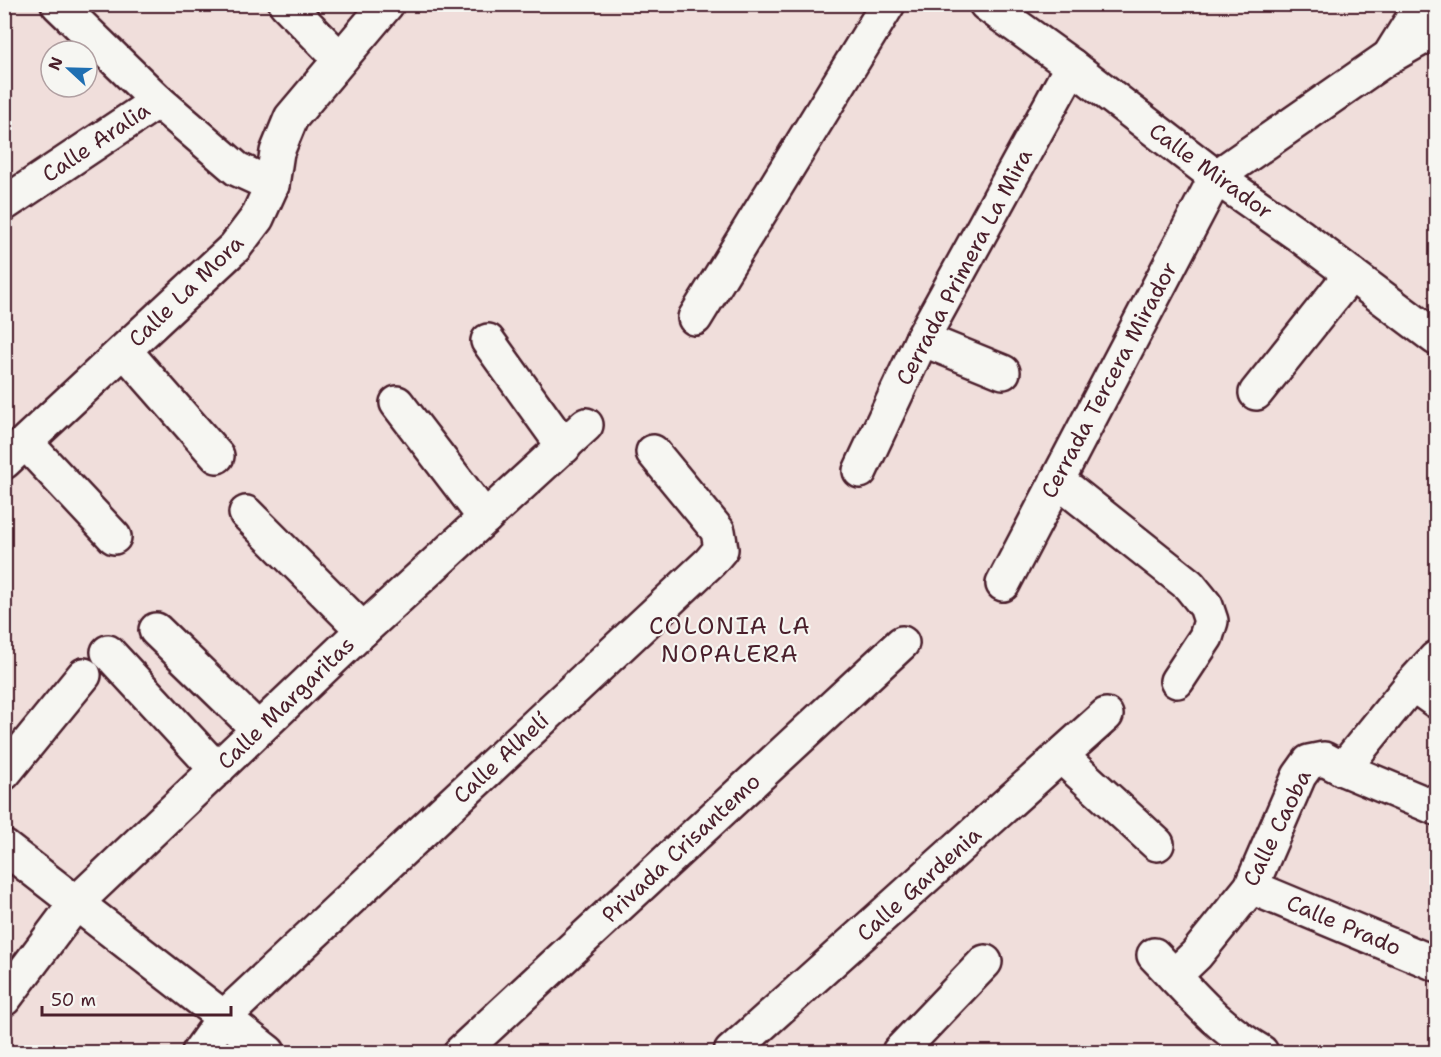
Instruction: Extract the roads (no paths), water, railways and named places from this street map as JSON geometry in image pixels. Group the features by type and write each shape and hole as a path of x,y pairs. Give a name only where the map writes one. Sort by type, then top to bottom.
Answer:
{"street":[{"path":"58,4 158,101 237,169 272,185"},
{"path":"286,4 340,59"},
{"name":"Calle La Mora","path":"15,452 235,247 257,218 272,185 277,152 291,118 387,4"},
{"path":"695,318 888,4"},
{"name":"Calle Mirador","path":"986,4 1072,66 1216,177 1437,338"},
{"path":"1388,58 1422,4"},
{"path":"1216,177 1388,58 1437,30"},
{"name":"Cerrada Primera La Mira","path":"860,471 922,339 1072,66"},
{"name":"Calle Aralia","path":"4,204 158,101"},
{"name":"Cerrada Tercera Mirador","path":"1004,584 1216,177"},
{"path":"1256,393 1351,274"},
{"path":"922,339 1003,372"},
{"name":"Calle Margaritas","path":"4,999 76,903 363,630 575,436 488,341"},
{"path":"124,351 217,456"},
{"path":"397,403 485,518"},
{"path":"15,452 114,537"},
{"name":"Calle Alhelí","path":"199,1053 224,1017 716,556 721,549 717,531 654,452"},
{"path":"1058,480 1189,585 1206,606 1211,621 1206,637 1177,681"},
{"path":"246,513 363,630"},
{"path":"156,630 258,729"},
{"name":"Privada Crisantemo","path":"460,1053 902,643"},
{"path":"108,652 217,770"},
{"name":"Calle Caoba","path":"1261,1053 1209,1015 1164,966 1196,955 1251,886 1299,776 1309,762 1324,759 1343,769 1424,692 1437,658"},
{"path":"4,772 84,675"},
{"name":"Calle Gardenia","path":"732,1053 1106,715"},
{"path":"1061,756 1157,844"},
{"path":"1343,769 1437,808"},
{"path":"4,847 268,1053"},
{"name":"Calle Prado","path":"1251,886 1437,964"},
{"path":"899,1053 985,962"}],"district":[{"name":"COLONIA LA NOPALERA","path":"730,640"}]}
